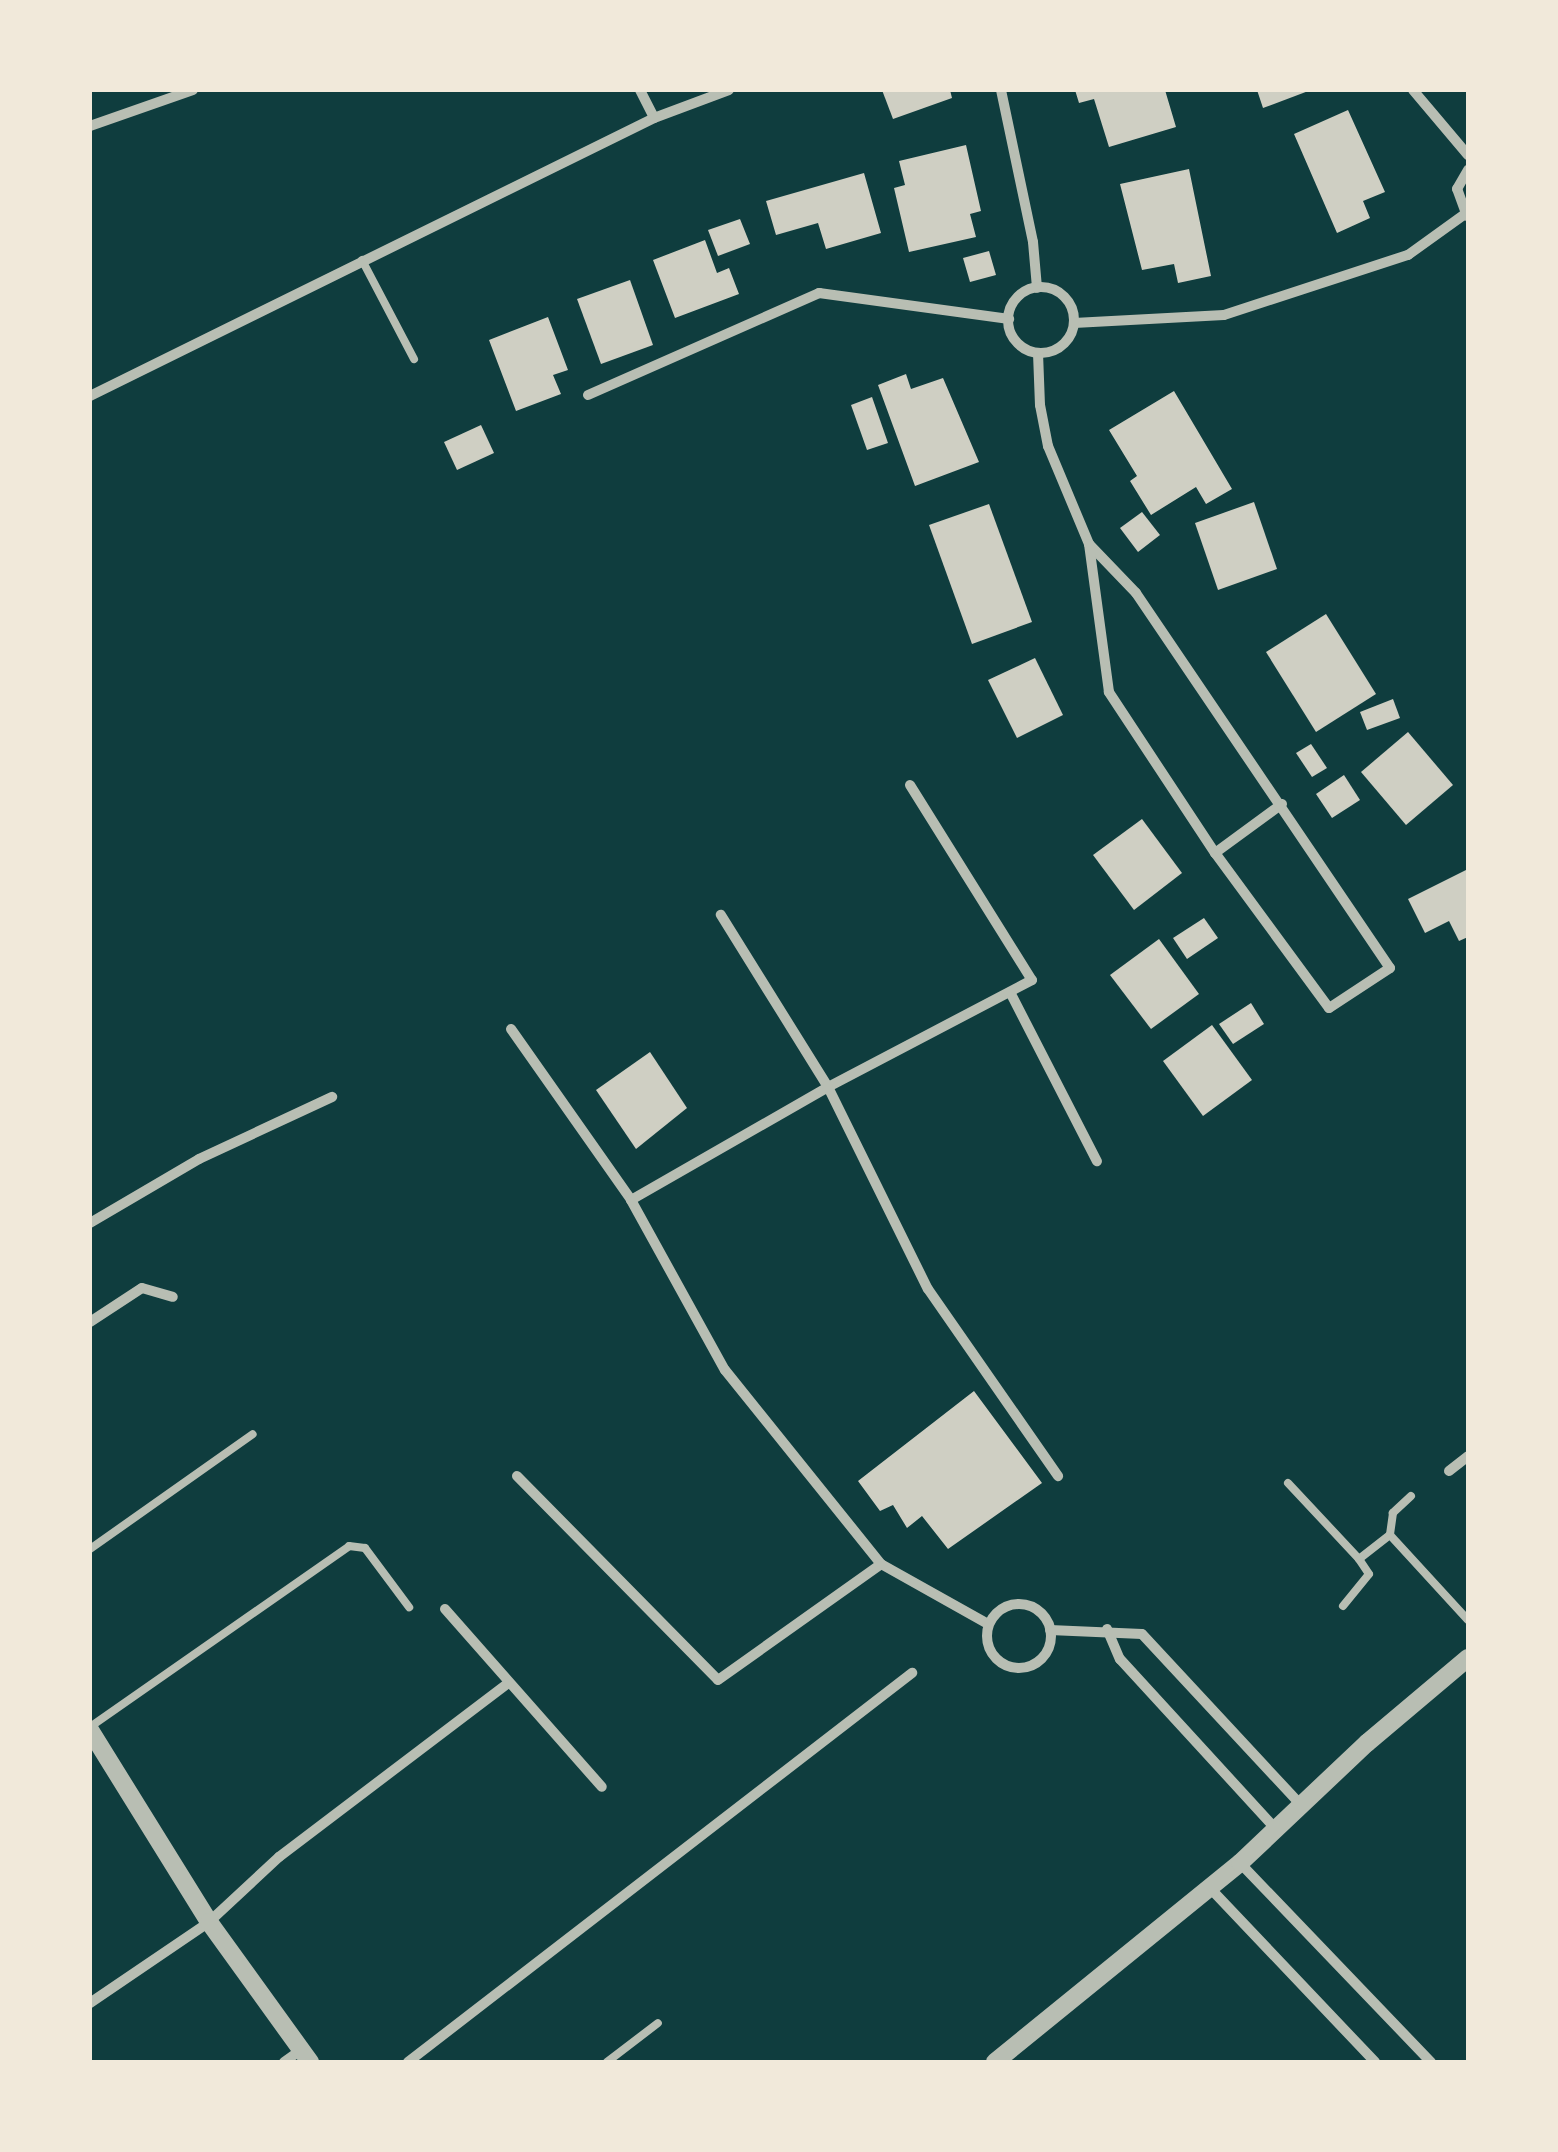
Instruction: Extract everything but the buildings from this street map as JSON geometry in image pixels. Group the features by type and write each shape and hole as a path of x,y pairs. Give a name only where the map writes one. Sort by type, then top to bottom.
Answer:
{"street":[{"path":"90,126 193,90"},
{"path":"640,90 654,118"},
{"path":"90,396 654,118 728,90"},
{"path":"1001,90 1034,242 1037,288"},
{"path":"1413,90 1468,154"},
{"path":"1074,323 1224,315 1408,255 1466,215 1458,189 1468,170"},
{"path":"1037,288 1064,296 1074,323 1066,342 1049,352 1038,353 1019,344 1009,319 1019,296 1037,288"},
{"path":"588,395 819,293 1009,319"},
{"path":"1038,353 1040,405 1048,446 1090,544 1109,692 1215,853 1329,1008 1390,968 1136,594 1090,544"},
{"path":"631,1200 828,1088 1032,980 910,785"},
{"path":"1215,853 1282,804"},
{"path":"721,915 828,1088 928,1289 1058,1476"},
{"path":"1011,994 1097,1160"},
{"path":"511,1029 631,1200 725,1370 881,1564 988,1624"},
{"path":"90,1223 199,1159 332,1097"},
{"path":"90,1322 142,1288 174,1297"},
{"path":"1448,1471 1468,1456"},
{"path":"517,1476 718,1680 881,1564"},
{"path":"1021,1604 1040,1612 1050,1630 1051,1640 1041,1659 1011,1667 1001,1662 988,1646 988,1624 1001,1608 1021,1604"},
{"path":"445,1609 602,1787"},
{"path":"1050,1630 1142,1634 1301,1805"},
{"path":"1107,1630 1120,1658 1275,1828"},
{"path":"995,2062 1240,1863 1468,1658"},
{"path":"408,2062 912,1673"},
{"path":"90,2003 209,1922 280,1857 508,1683"},
{"path":"90,1728 209,1922 305,2056 284,2062"},
{"path":"1240,1863 1431,2062"},
{"path":"1210,1887 1375,2062"}],"lane":[{"path":"362,260 414,359"},
{"path":"90,1549 253,1434"},
{"path":"1288,1483 1368,1574 1343,1606"},
{"path":"1358,1559 1390,1534 1393,1513 1410,1496"},
{"path":"1390,1534 1468,1620"},
{"path":"90,1728 349,1546 365,1548 409,1606"},
{"path":"607,2062 658,2023"}]}
